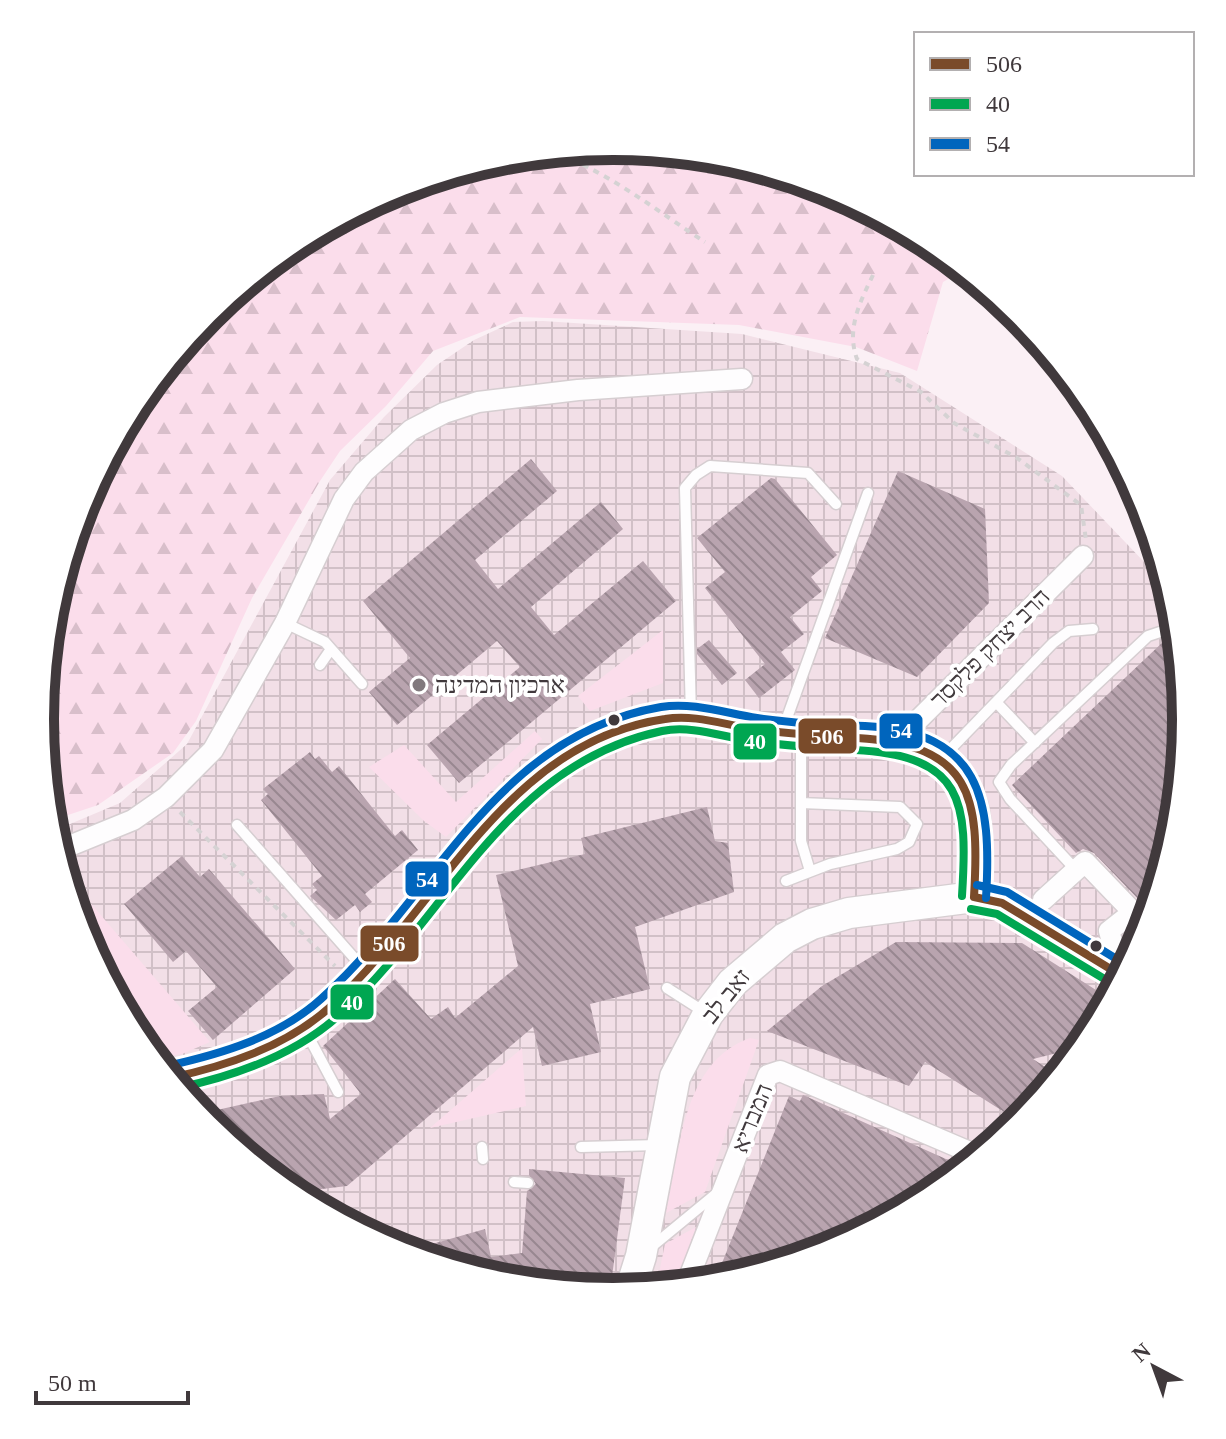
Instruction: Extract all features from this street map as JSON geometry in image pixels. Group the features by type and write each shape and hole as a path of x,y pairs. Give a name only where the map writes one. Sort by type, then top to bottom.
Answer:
{"street":[{"path":"69,846 133,820 166,797 213,750 285,623 344,499 384,452 433,419 478,402 518,396 742,379"},
{"name":"הרב יצחק פלקסר","path":"898,740 1083,556"},
{"path":"182,1074 262,1050 303,1027 366,971 466,846 503,807 558,759 589,741 626,727 662,719 691,717 792,733 898,740 941,759 960,777 977,820 974,897 1002,903 1112,970"},
{"path":"1043,900 1085,862 1133,912 1109,931 1117,960"},
{"name":"זאב לב","path":"634,1277 675,1077 708,1014 732,983 756,959 812,924 879,907 974,897"},
{"name":"המבריא","path":"691,1273 768,1075 776,1071 968,1151"},
{"name":"זאב לב","path":"641,1256 644,1277"}],"lane":[{"path":"691,717 685,488 696,475 710,466 808,473 836,504"},
{"path":"810,871 801,841 801,803 792,733 868,493"},
{"path":"285,623 325,642 362,684"},
{"path":"941,759 1053,643 1069,631 1093,629"},
{"path":"1076,870 1010,799 999,782 1035,743 1148,636 1164,631"},
{"path":"320,665 331,649"},
{"path":"996,702 1035,743"},
{"path":"786,881 810,871 897,849 909,842 917,824 900,807 801,803"},
{"path":"237,825 366,971"},
{"path":"1123,920 1131,928"},
{"path":"667,988 708,1014"},
{"path":"303,1027 338,1092"},
{"path":"581,1147 661,1145"},
{"path":"514,1182 528,1183"},
{"path":"641,1256 725,1186"}],"path":[{"path":"577,162 705,242"},
{"path":"873,275 857,310 852,344 857,359 921,392 954,423 1017,458 1081,505 1087,531 1083,556"},
{"path":"187,821 325,955"}],"shaded area":[{"path":"543,321 742,334 900,373 1062,476 1151,569 1161,610 1171,683 1172,720 1171,756 1161,829 1153,864 1129,933 1114,967 1078,1030 1008,1115 982,1140 924,1184 892,1204 827,1236 793,1249 722,1268 686,1274 613,1278 540,1274 504,1268 433,1249 399,1236 333,1204 302,1184 244,1140 218,1115 148,1030 112,967 97,933 73,864 65,829 65,826 120,803 187,744 330,480 384,417 437,365 474,340 513,322"}],"green space":[{"path":"576,162 650,162 722,171 793,190 892,235 953,276 943,282 917,371 856,347 739,325 520,317 433,351 386,406 340,451 320,481 252,598 196,721 173,753 98,805 63,817 54,720 55,683 65,610 73,575 97,506 112,472 148,409 193,351 244,299 334,235 433,190 504,171"},
{"path":"663,630 663,683 590,711 578,696"},
{"path":"535,731 542,739 446,837 424,821 369,767 404,745 456,802"},
{"path":"82,894 210,1042 182,1054 167,1056 148,1030 112,967"},
{"path":"750,1038 759,1040 705,1192 666,1213 681,1137 697,1088 710,1067 727,1050"},
{"path":"522,1048 526,1106 430,1128"},
{"path":"696,1227 679,1275 658,1276 665,1244"}],"building":[{"path":"531,459 557,491 475,560 498,589 601,502 623,529 531,607 554,635 643,561 676,601 459,783 427,745 520,667 497,641 397,725 369,692 410,658 363,601"},
{"path":"898,471 985,509 989,603 917,677 825,638"},
{"path":"771,478 837,555 811,577 822,591 790,617 804,634 781,652 795,670 759,698 745,680 765,664 705,588 725,572 697,538"},
{"path":"709,640 737,673 722,685 697,654 697,649"},
{"path":"1164,641 1166,644 1171,683 1171,756 1161,829 1141,902 1094,853 1083,849 1076,853 1012,785"},
{"path":"310,752 315,759 319,756 332,772 339,766 395,836 402,830 418,850 365,894 372,902 360,912 355,905 336,920 310,896 317,890 312,884 322,876 261,800 268,794 263,789"},
{"path":"707,807 715,841 728,843 734,892 635,927 650,989 590,1004 601,1052 542,1066 533,1027 347,1186 312,1190 244,1140 214,1111 280,1096 324,1094 330,1119 361,1094 323,1046 395,979 431,1019 448,1007 455,1018 518,966 496,875 585,854 581,838"},
{"path":"182,856 200,877 209,869 295,969 213,1040 188,1011 217,987 186,951 173,962 124,904"},
{"path":"896,942 1022,943 1096,990 1098,998 1062,1052 1033,1059 1048,1069 1008,1115 925,1062 909,1086 767,1031 822,986"},
{"path":"803,1095 954,1162 892,1204 827,1236 793,1249 720,1268 789,1096 800,1101"},
{"path":"529,1169 625,1178 612,1278 540,1274 504,1268 425,1246 485,1229 491,1257 522,1253 527,1191 536,1184 529,1175"}],"transit line":[{"name":"54","path":"174,1064 248,1042 305,1012 361,959 471,826 510,785 553,750 603,723 661,707 697,707 770,720 865,726 904,731 934,741 956,757 971,777 981,802 986,830 986,898"},
{"name":"506","path":"182,1075 254,1053 312,1022 368,968 478,835 517,795 560,760 609,734 665,719 699,719 768,731 857,738 895,743 925,752 946,765 961,782 970,804 974,831 974,897"},
{"name":"40","path":"190,1085 262,1063 320,1031 376,978 482,849 519,810 560,776 607,749 662,731 696,730 765,743 891,754 919,762 938,774 952,790 960,810 964,863 962,896"},
{"name":"54","path":"977,885 1007,892 1117,959"},
{"name":"506","path":"974,897 1002,903 1112,970"},
{"name":"40","path":"971,909 997,914 1107,980"}],"place":[{"name":"ארכיון המדינה","path":"419,685"}]}
